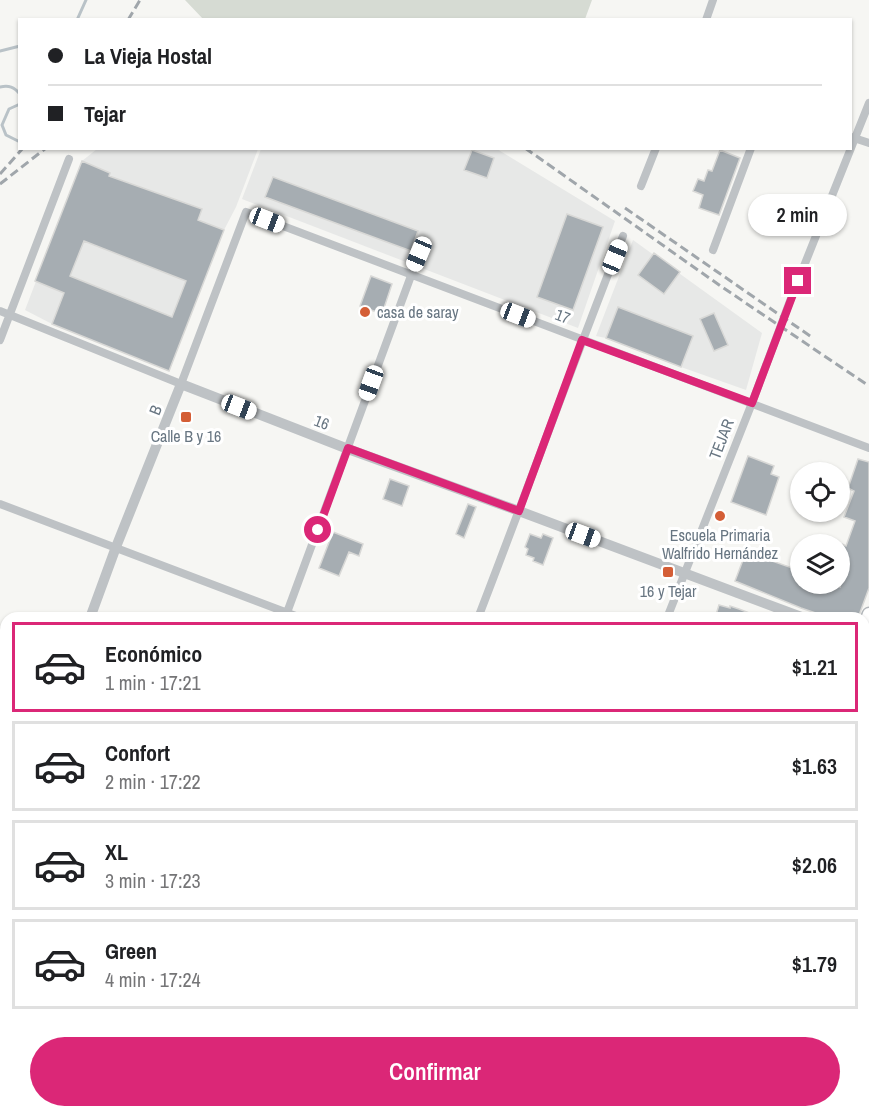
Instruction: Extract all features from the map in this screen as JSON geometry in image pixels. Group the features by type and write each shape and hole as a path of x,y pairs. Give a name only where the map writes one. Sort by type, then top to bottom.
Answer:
{"street":[{"path":"707,18 713,0"},
{"name":"TEJAR","path":"853,138 869,103"},
{"path":"853,138 869,144"},
{"path":"641,186 655,150"},
{"path":"713,250 750,150"},
{"name":"TEJAR","path":"669,612 848,150"},
{"path":"0,340 69,159"},
{"name":"17","path":"246,212 869,447"},
{"name":"B","path":"92,612 246,212"},
{"path":"480,612 623,236"},
{"path":"287,612 419,254"},
{"name":"16","path":"0,311 348,448 788,612"},
{"path":"0,504 116,547 278,612"}],"shaded area":[{"path":"185,0 592,0 585,18 202,18"},
{"path":"96,150 258,150 169,371 52,324 25,310 82,161"},
{"path":"261,150 499,150 615,221 578,328 242,199"},
{"path":"633,240 762,333 746,390 596,336"}],"building":[{"path":"472,150 494,158 487,178 464,170"},
{"path":"720,150 740,158 719,215 699,208 703,195 693,191 698,179 704,181 708,170 712,171"},
{"path":"82,161 110,173 109,176 202,209 198,220 224,230 169,371 52,324 64,293 35,281","holes":["84,241 186,281 172,317 70,276"]},
{"path":"273,177 418,231 411,251 265,197"},
{"path":"567,214 603,227 573,310 537,297"},
{"path":"654,253 680,272 664,294 638,275"},
{"path":"371,276 392,284 382,314 360,306"},
{"path":"618,307 693,336 681,367 606,338"},
{"path":"714,313 728,345 714,351 700,319"},
{"path":"748,456 774,466 771,474 779,477 766,515 731,502"},
{"path":"858,459 869,462 869,588 860,612 813,612 735,581 746,552 790,567 790,594 850,594 850,535 855,521 850,519 850,501 854,491 850,489 850,482"},
{"path":"390,479 409,486 402,506 383,499"},
{"path":"468,504 476,507 464,538 456,534"},
{"path":"333,532 363,544 359,556 349,552 339,576 319,568"},
{"path":"530,534 541,538 543,534 553,538 543,565 526,555 528,549 525,547"},
{"path":"719,605 746,612 717,612"}],"waterway":[{"path":"78,18 86,0"},
{"path":"0,51 18,46"},
{"path":"0,87 11,87 18,92"},
{"path":"18,105 9,109 2,125 6,135 18,141"}],"railway":[{"path":"129,18 140,0"},
{"path":"0,174 21,150"},
{"path":"0,184 43,150"},
{"path":"528,150 722,287 869,386"},
{"path":"625,208 813,338"}],"place":[{"name":"casa de saray","path":"365,312"},
{"name":"Calle B y 16","path":"186,417"},
{"name":"Escuela Primaria Walfrido Hernández","path":"720,516"},
{"name":"16 y Tejar","path":"668,572"}],"route":[{"path":"318,530 348,448 519,511 582,340 752,403 798,281"}]}
